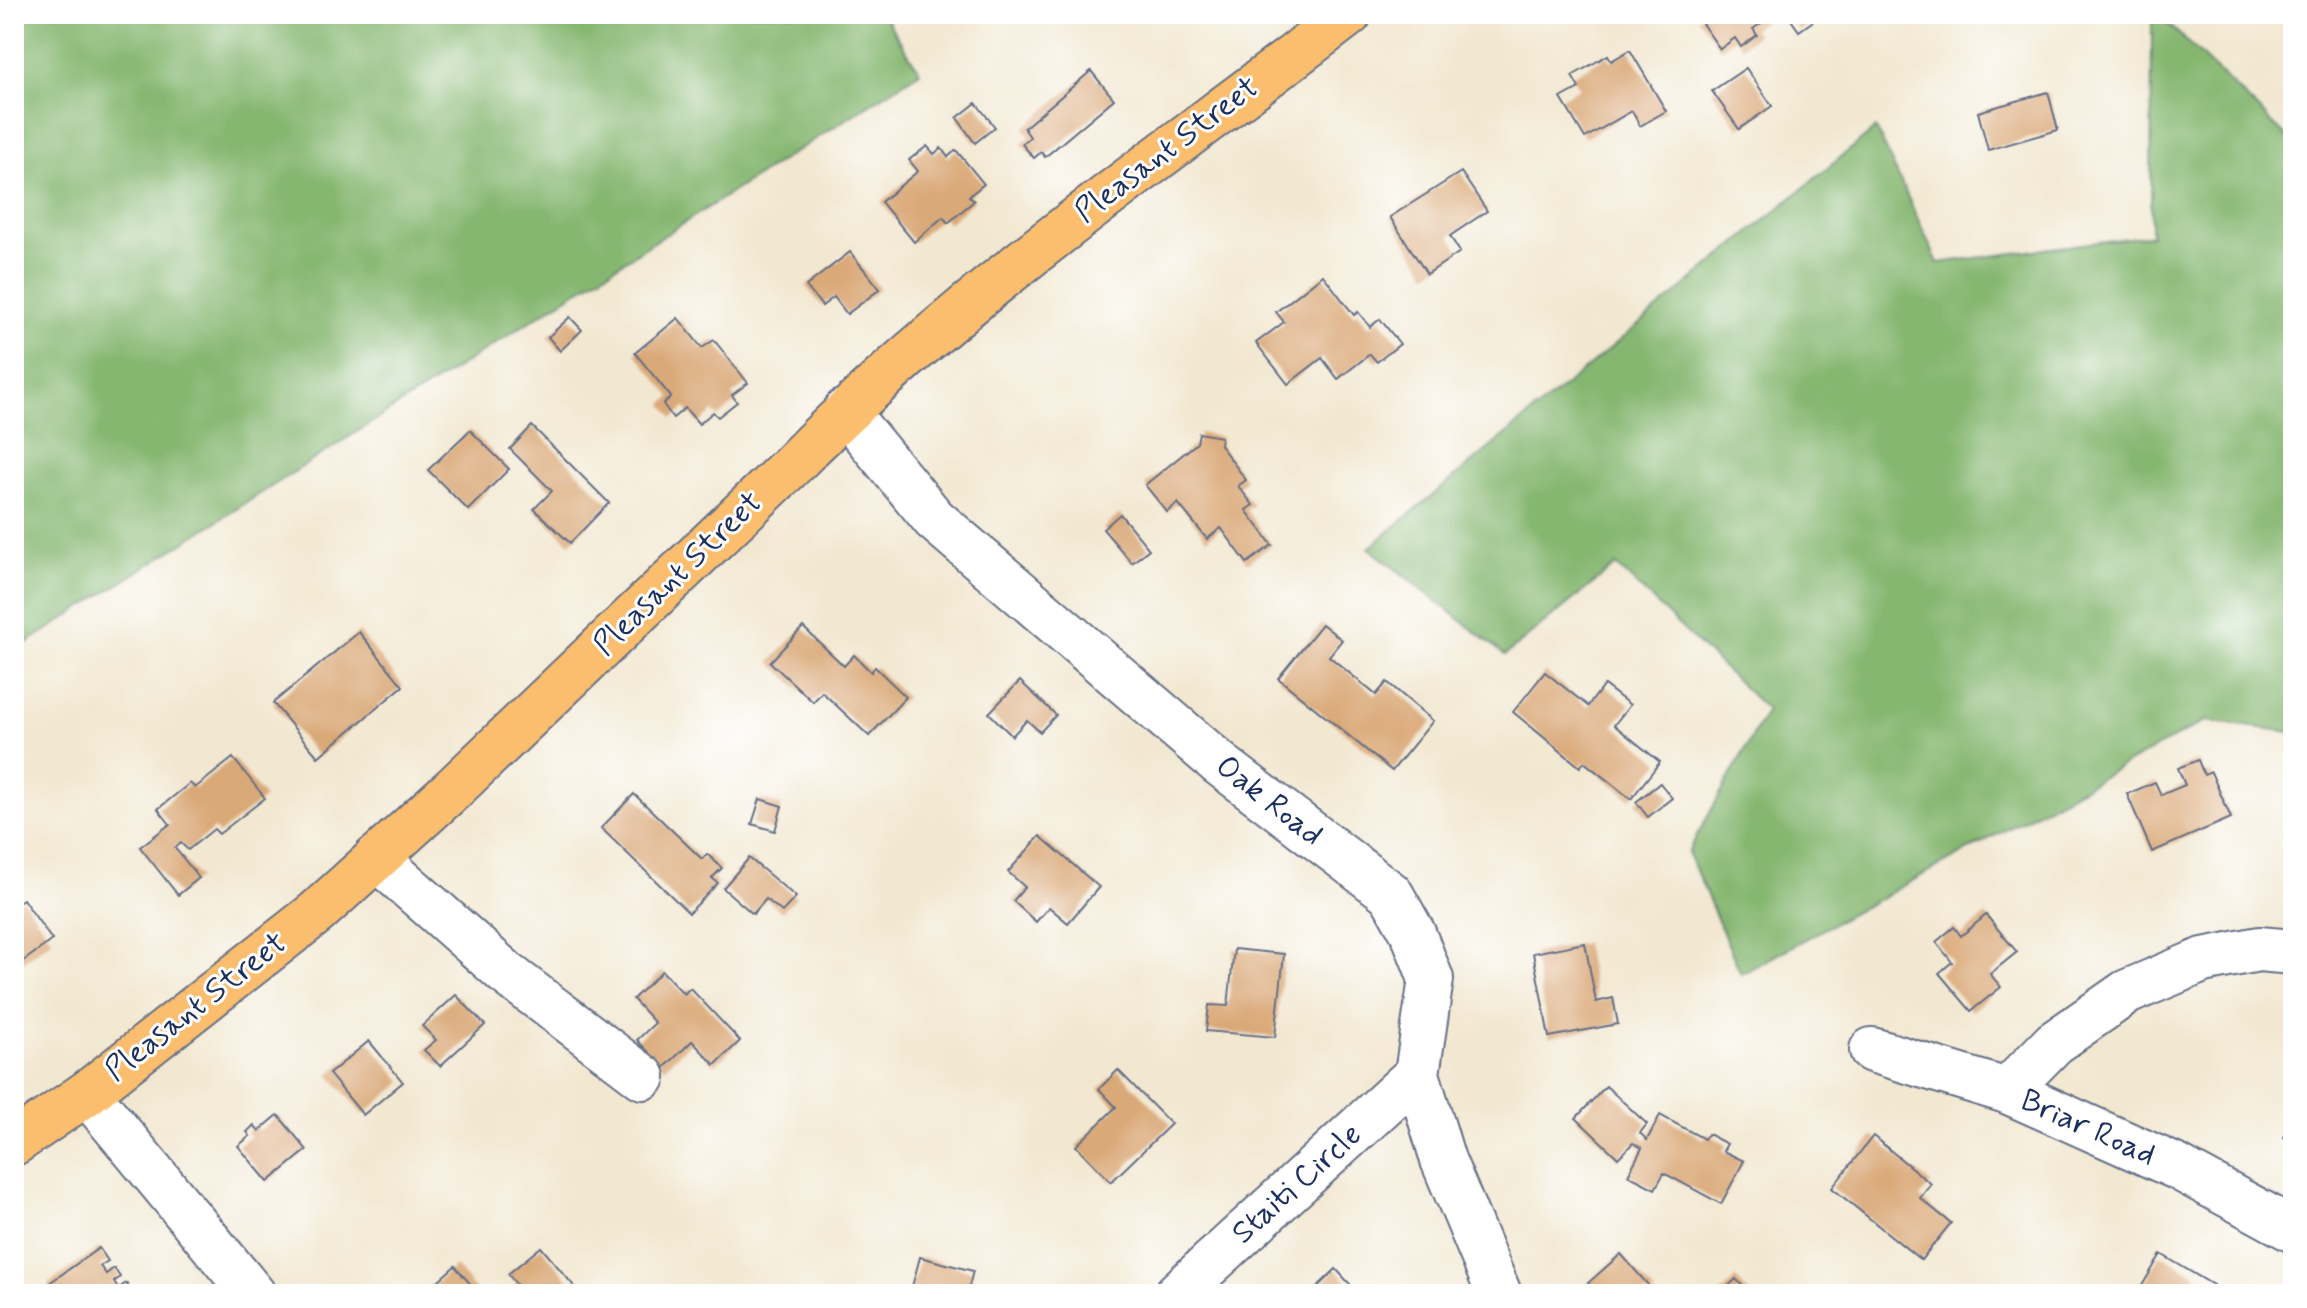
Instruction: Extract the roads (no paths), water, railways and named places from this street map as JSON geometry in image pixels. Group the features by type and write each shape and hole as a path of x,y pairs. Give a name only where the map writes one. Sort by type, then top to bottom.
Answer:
{"main road":[{"name":"Pleasant Street","path":"14,1143 87,1093 316,913 578,669 845,411 1032,254 1349,14"}],"street":[{"name":"Oak Road","path":"845,411 934,519 1220,764 1391,894 1413,933 1431,979 1417,1074 1443,1160 1499,1294"},
{"path":"376,858 506,973 643,1077"},
{"path":"2007,1091 2054,1043 2127,992 2203,960 2259,949 2293,952"},
{"name":"Briar Road","path":"1872,1050 2007,1091 2177,1167 2293,1230"},
{"name":"Staiti Circle","path":"1177,1294 1417,1074"},
{"path":"87,1093 253,1294"}]}
